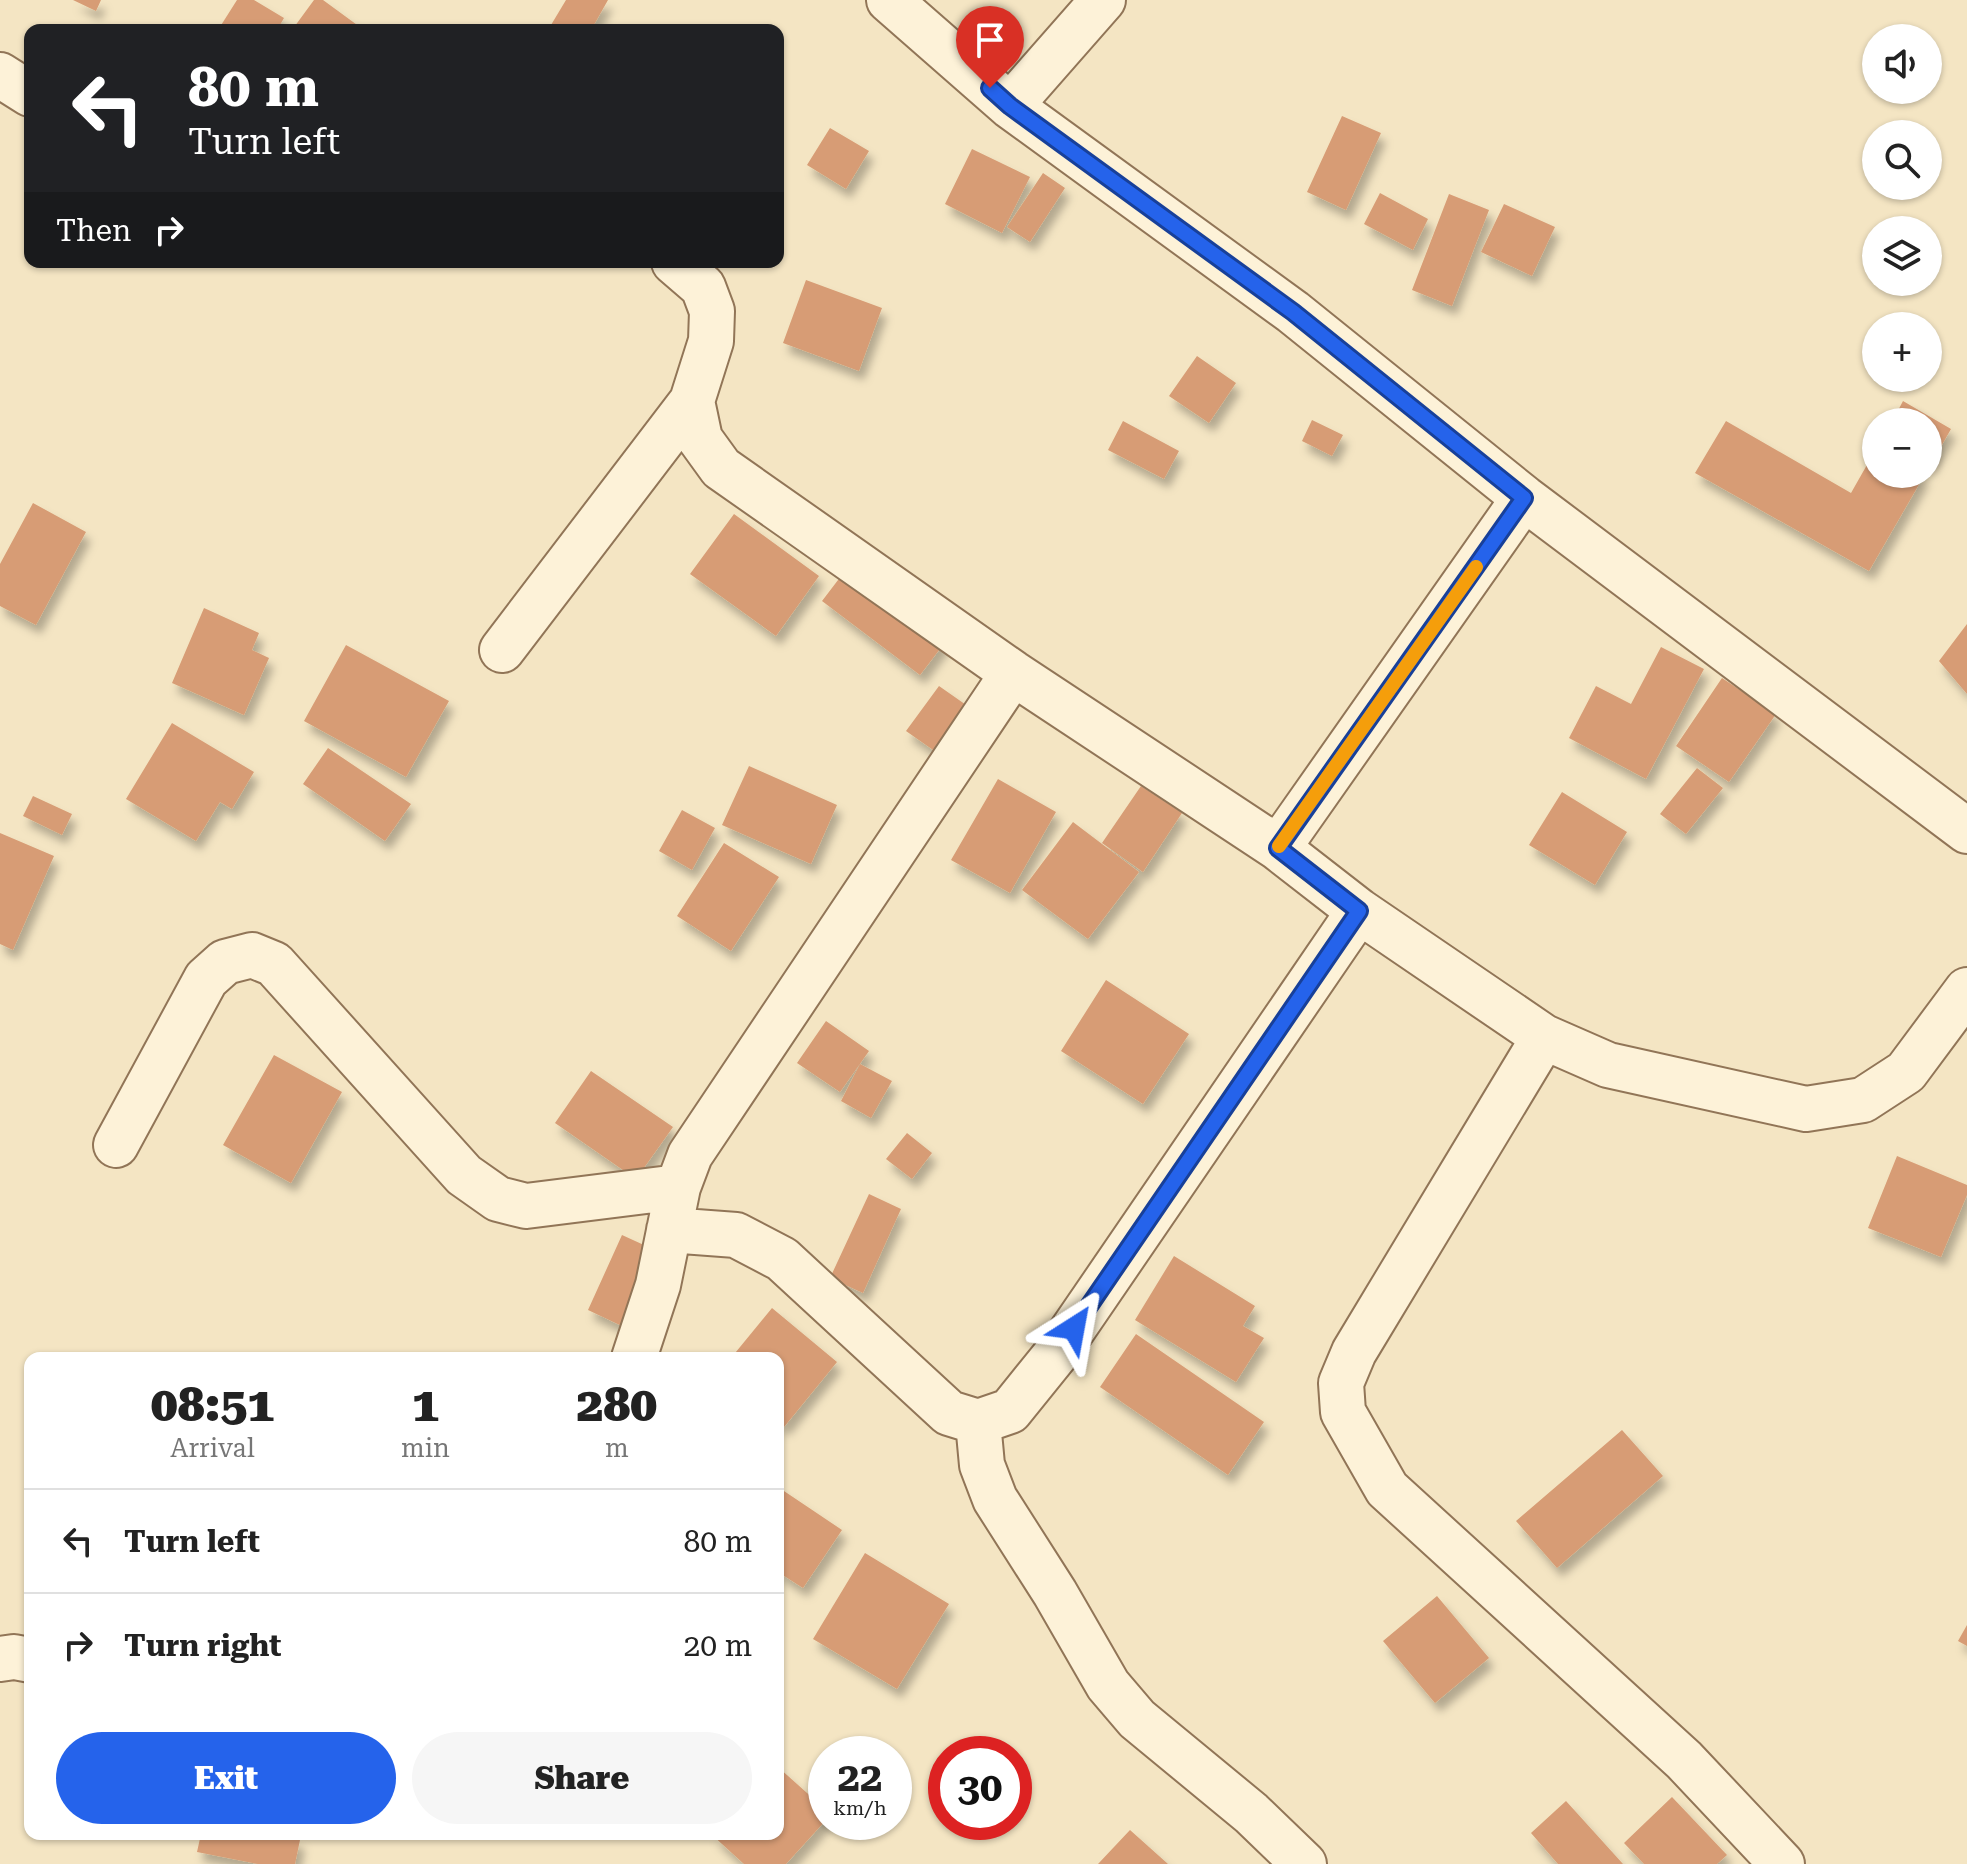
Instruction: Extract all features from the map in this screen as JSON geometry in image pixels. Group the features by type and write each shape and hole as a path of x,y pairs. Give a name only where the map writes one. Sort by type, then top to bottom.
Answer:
{"street":[{"path":"889,0 1010,106 1293,312 1524,498 1967,831"},
{"path":"1010,106 1103,0"},
{"path":"0,75 24,90"},
{"path":"502,650 692,401 711,341 712,311 703,287 681,268"},
{"path":"692,401 700,439 721,468 1013,673 1278,848 1359,911 1544,1037 1608,1065 1806,1109 1863,1100 1906,1072 1967,990"},
{"path":"1278,848 1524,498"},
{"path":"636,1352 658,1285 678,1187 690,1155 1013,673"},
{"path":"669,1230 736,1235 782,1259 949,1413 978,1422 1010,1411 1056,1354 1359,911"},
{"path":"116,1145 206,979 225,962 252,955 274,964 464,1175 498,1199 526,1206 678,1187"},
{"path":"1544,1037 1354,1352 1341,1383 1343,1412 1387,1489 1684,1760 1782,1864"},
{"path":"978,1422 982,1465 995,1499 1055,1593 1108,1685 1137,1719 1251,1813 1304,1864"},
{"path":"0,1659 24,1659"}],"building":[{"path":"73,0 101,0 96,11"},
{"path":"237,0 254,0 284,18 280,24 222,24"},
{"path":"314,0 323,0 356,24 296,24"},
{"path":"566,0 608,0 594,24 552,24"},
{"path":"1342,116 1381,133 1346,210 1307,192"},
{"path":"830,128 869,151 846,189 807,165"},
{"path":"972,149 1030,177 1002,233 945,204"},
{"path":"1043,173 1065,188 1030,242 1007,227"},
{"path":"1380,193 1428,219 1413,250 1364,224"},
{"path":"1449,194 1489,210 1452,306 1412,290"},
{"path":"1504,204 1555,227 1532,276 1481,252"},
{"path":"806,280 882,308 859,371 783,343"},
{"path":"1197,356 1236,383 1209,423 1169,396"},
{"path":"1903,401 1915,408 1899,408"},
{"path":"1312,420 1343,435 1332,456 1302,441"},
{"path":"1123,421 1179,451 1164,479 1108,450"},
{"path":"1726,421 1851,493 1862,474 1862,488 1917,488 1869,571 1695,473"},
{"path":"1942,424 1951,429 1942,445"},
{"path":"33,503 86,532 36,625 0,606 0,564"},
{"path":"734,514 819,576 776,636 690,574"},
{"path":"848,567 946,641 920,675 822,601"},
{"path":"204,608 259,633 252,650 269,658 244,715 172,683"},
{"path":"1967,624 1967,694 1939,661"},
{"path":"346,645 449,701 406,777 304,721"},
{"path":"1661,647 1704,669 1646,779 1569,738 1596,686 1631,704"},
{"path":"1722,678 1776,714 1729,782 1676,746"},
{"path":"939,686 969,707 936,752 906,731"},
{"path":"172,723 254,772 232,809 220,802 196,841 126,799"},
{"path":"328,748 411,804 385,841 303,784"},
{"path":"749,766 837,805 811,864 722,825"},
{"path":"1697,768 1723,788 1686,834 1660,814"},
{"path":"998,779 1056,812 1010,893 951,860"},
{"path":"1141,786 1182,813 1143,872 1102,843"},
{"path":"1562,792 1627,832 1595,885 1529,845"},
{"path":"33,796 72,814 62,835 23,816"},
{"path":"682,810 715,828 692,870 659,851"},
{"path":"1073,822 1139,872 1088,939 1022,890"},
{"path":"0,833 54,856 13,950 0,944"},
{"path":"724,843 779,877 731,951 677,916"},
{"path":"1106,980 1189,1034 1143,1104 1061,1051"},
{"path":"826,1021 869,1051 840,1092 797,1063"},
{"path":"274,1055 342,1092 291,1183 223,1145"},
{"path":"860,1064 892,1081 871,1118 841,1101"},
{"path":"591,1071 673,1127 636,1179 555,1123"},
{"path":"907,1133 932,1153 912,1179 886,1159"},
{"path":"1897,1156 1967,1185 1967,1195 1941,1257 1868,1228"},
{"path":"869,1194 901,1209 863,1293 830,1278"},
{"path":"622,1235 657,1251 622,1326 588,1310"},
{"path":"1174,1256 1255,1306 1243,1326 1264,1338 1236,1382 1135,1320"},
{"path":"772,1308 837,1362 784,1427 784,1352 736,1352"},
{"path":"1136,1334 1264,1422 1228,1475 1100,1387"},
{"path":"1622,1430 1663,1476 1557,1568 1516,1521"},
{"path":"784,1491 842,1530 803,1588 784,1576"},
{"path":"865,1553 949,1604 897,1689 813,1639"},
{"path":"1437,1596 1489,1658 1435,1703 1383,1641"},
{"path":"1967,1625 1967,1646 1958,1641"},
{"path":"784,1772 808,1794 808,1840 786,1864 744,1864 718,1840 784,1840"},
{"path":"1672,1797 1727,1855 1717,1864 1644,1864 1624,1843"},
{"path":"1566,1801 1623,1864 1558,1864 1531,1833"},
{"path":"1130,1830 1168,1864 1098,1864"},
{"path":"200,1840 300,1840 295,1864 258,1864 197,1852"}],"slow traffic":[{"path":"1279,846 1476,567"}],"route":[{"path":"990,88 1010,106 1293,312 1524,498 1278,848 1359,911 1074,1328"}]}
